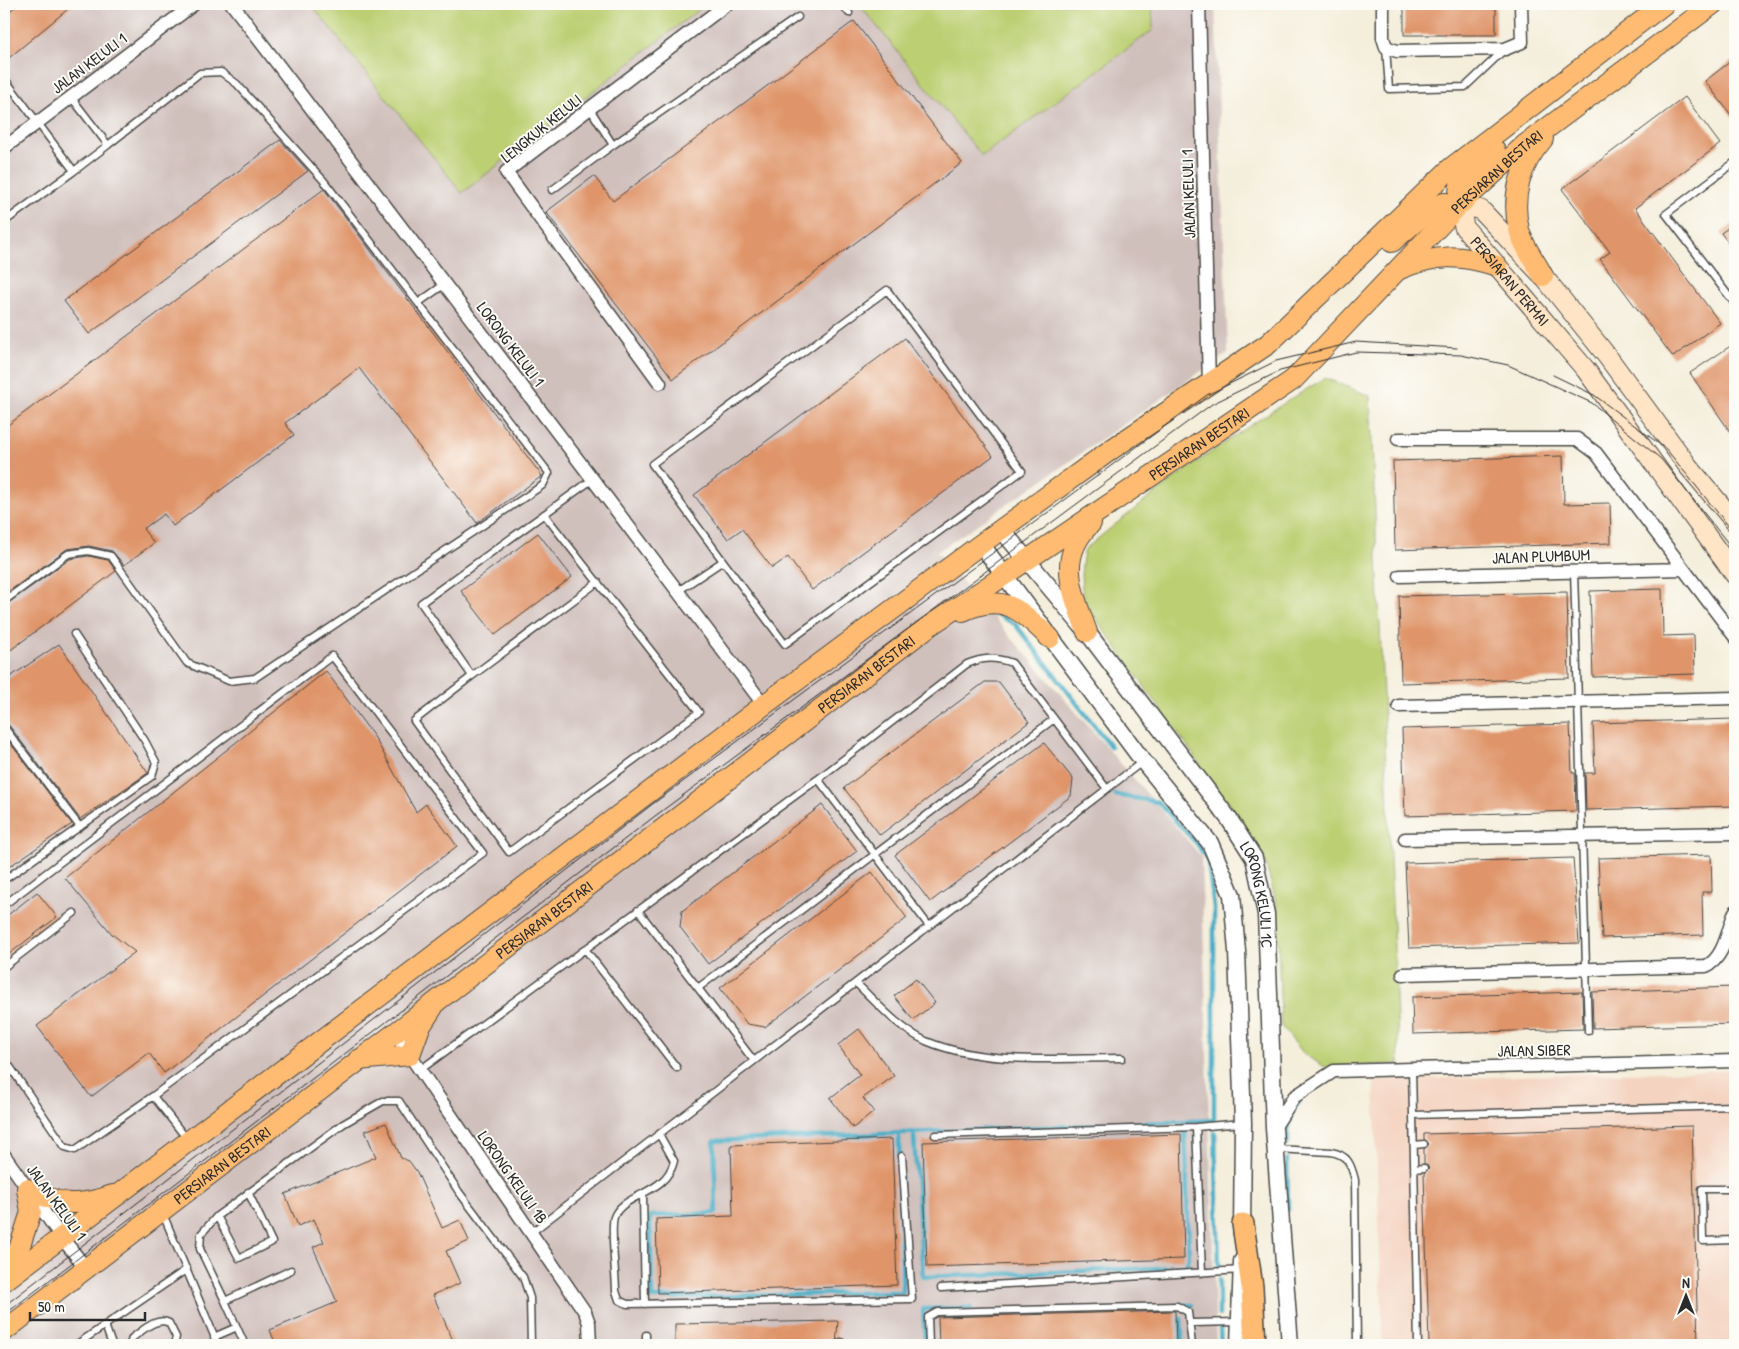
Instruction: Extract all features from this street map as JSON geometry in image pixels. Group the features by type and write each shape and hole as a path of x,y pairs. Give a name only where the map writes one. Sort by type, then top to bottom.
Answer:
{"highway":[{"path":"1242,1224 1252,1287 1255,1345"}],"main road":[{"name":"PERSIARAN BESTARI","path":"4,1281 764,705 1001,529 1112,449 1268,344 1451,168 1588,60 1664,4"},
{"name":"PERSIARAN BESTARI","path":"4,1331 438,998 928,627 1293,380 1460,204 1526,144 1713,4"},
{"path":"1342,273 1379,253 1428,211 1444,203 1460,204 1457,192 1460,180 1568,89 1588,60"},
{"path":"1544,276 1520,232 1516,208 1516,189 1525,166 1538,146 1566,114"},
{"name":"PERSIARAN PERMAI","path":"1732,565 1586,370 1464,227 1460,204 1482,210 1544,276 1607,356 1688,466 1735,522"},
{"path":"1394,272 1420,260 1440,256 1464,258 1497,266"},
{"path":"1688,466 1735,510"},
{"path":"1087,632 1070,580 1071,552 1082,532 1120,496"},
{"path":"928,627 975,606 1001,603 1020,610 1050,638"},
{"path":"358,1060 415,1063 420,1027 438,998"},
{"path":"27,1189 57,1203 77,1204 123,1192"},
{"path":"4,1270 19,1249 32,1212 27,1189"}],"street":[{"name":"JALAN KELULI 1","path":"4,148 194,4"},
{"name":"LORONG KELULI 1","path":"232,4 764,705"},
{"name":"LENGKUK KELULI","path":"660,383 506,172 727,4"},
{"name":"JALAN KELULI 1","path":"1199,4 1209,384"},
{"path":"1383,4 1383,38 1386,47 1397,51 1505,49 1522,42 1521,4"},
{"path":"1398,438 1576,438 1596,453 1735,637"},
{"name":"LORONG KELULI 1C","path":"1001,529 1087,632 1229,819 1254,858 1266,914 1274,1128 1290,1345"},
{"name":"LORONG KELULI 1C","path":"981,544 1143,761 1210,843 1232,895 1237,951 1243,1123 1242,1270 1238,1322 1239,1345"},
{"name":"JALAN PLUMBUM","path":"1400,576 1683,568"},
{"path":"1399,706 1735,698"},
{"path":"1404,839 1735,832"},
{"path":"1402,974 1706,966 1713,963 1719,953 1735,914"},
{"name":"LORONG KELULI 1B","path":"394,1032 585,1312 590,1323 590,1345"},
{"name":"JALAN SIBER","path":"1274,1128 1294,1097 1334,1071 1735,1061"},
{"name":"JALAN KELULI 1","path":"4,1155 62,1238 86,1268"}],"lane":[{"path":"842,4 849,13"},
{"path":"552,190 613,145 798,17"},
{"path":"1386,47 1389,89 1465,87 1505,49"},
{"path":"4,222 74,171 200,73 221,72 237,84 324,181 550,473 543,485 255,678 229,681 187,663 111,556 88,552 68,554 4,601"},
{"path":"4,78 74,171"},
{"path":"71,97 108,144"},
{"path":"590,109 613,145"},
{"path":"1735,162 1666,214 1735,304"},
{"path":"418,303 445,284"},
{"path":"887,290 1022,471 785,644 723,561 652,464 887,290"},
{"path":"472,676 421,603 593,478"},
{"path":"544,514 598,582 699,712 509,852 414,721 598,582"},
{"path":"678,591 723,561"},
{"path":"1574,571 1588,1030"},
{"path":"4,880 152,776 156,762 145,741 74,634"},
{"path":"4,905 332,656 483,853 154,1096 75,1150 65,1147 4,1058"},
{"path":"415,1063 585,950 818,779 967,664 982,658 997,658 1012,663 1107,789"},
{"path":"698,988 1054,719"},
{"path":"4,727 80,827"},
{"path":"532,1232 1143,761"},
{"path":"818,779 929,926"},
{"path":"638,910 754,1061"},
{"path":"4,967 74,913"},
{"path":"585,950 677,1068"},
{"path":"856,983 906,1028 925,1040 961,1051 1008,1058 1122,1058"},
{"path":"1412,1069 1418,1345"},
{"path":"154,1096 188,1140"},
{"path":"245,1345 200,1249 201,1234 217,1216 343,1124 383,1101 399,1101 459,1192 523,1277 530,1298 531,1345"},
{"path":"1413,1116 1735,1106"},
{"path":"935,1135 1196,1127 1243,1123"},
{"path":"1196,1127 1202,1273"},
{"path":"660,1134 674,1161 672,1172 665,1180 618,1209 613,1220 616,1291 619,1300 627,1304 912,1298 902,1156"},
{"path":"1414,1144 1424,1144"},
{"path":"1276,1149 1331,1152 1349,1160 1355,1180 1357,1345"},
{"path":"1414,1169 1424,1168"},
{"path":"1735,1189 1702,1189 1703,1241 1735,1240"},
{"path":"217,1216 239,1258 272,1242 248,1192"},
{"path":"642,1195 645,1304"},
{"path":"162,1210 218,1345"},
{"path":"76,1345 104,1324 187,1270"},
{"path":"225,1301 291,1270"},
{"path":"941,1288 1242,1270"},
{"path":"929,1345 928,1317 937,1312 1177,1306 1188,1312 1191,1323 1192,1345"},
{"path":"130,1345 132,1338 156,1322 163,1320 169,1323 176,1336 174,1345"},
{"path":"1191,1323 1238,1322"},
{"path":"104,1324 112,1345"},
{"path":"214,1337 236,1327"},
{"path":"646,1336 646,1345"}],"shaded area":[{"path":"4,4 1215,4 1228,353 937,552 1201,856 1216,1345 4,1345"},
{"path":"1735,1070 1735,1345 1383,1345 1374,1080"}],"green space":[{"path":"311,4 706,4 462,193"},
{"path":"859,4 1152,4 1153,30 982,156"},
{"path":"1325,378 1370,396 1399,1064 1325,1067 1305,1055 1281,1026 1277,905 1264,858 1229,805 1085,603 1082,589 1081,570 1085,549 1142,503 1202,459 1263,417"}],"building":[{"path":"18,4 74,4 4,62 4,16"},
{"path":"1404,4 1496,4 1496,35 1404,35"},
{"path":"854,21 962,163 673,379 546,212 594,176 613,201"},
{"path":"1735,58 1735,120 1705,81"},
{"path":"1685,97 1720,144 1635,208 1720,323 1673,357 1600,259 1610,252 1562,189"},
{"path":"280,140 308,171 89,334 64,301"},
{"path":"324,189 542,476 477,523 359,368 285,423 294,435 173,526 164,514 143,529 154,543 124,565 112,551 89,546 67,549 4,595 4,428"},
{"path":"1735,223 1735,252 1721,233"},
{"path":"905,338 993,456 812,590 788,557 772,568 742,529 728,539 694,495"},
{"path":"1735,343 1735,439 1690,373"},
{"path":"1563,456 1564,504 1610,503 1611,543 1395,550 1393,461"},
{"path":"538,533 572,577 495,635 461,591"},
{"path":"88,556 108,560 116,571 4,655 4,606 70,559"},
{"path":"1662,589 1663,636 1694,635 1695,674 1593,677 1590,591"},
{"path":"1567,592 1569,678 1401,683 1399,596"},
{"path":"59,644 148,773 80,819 8,724 4,722 4,681"},
{"path":"326,671 375,738 416,812 426,804 457,846 164,1073 149,1053 91,1097 37,1026 135,952 112,934 65,878"},
{"path":"985,682 999,682 1029,722 880,835 844,788"},
{"path":"1735,719 1735,806 1586,810 1585,773 1595,773 1593,723"},
{"path":"1570,724 1572,773 1575,773 1576,811 1405,816 1402,729"},
{"path":"4,735 72,824 4,870"},
{"path":"1044,743 1073,779 1071,796 930,902 895,855"},
{"path":"822,805 857,851 708,964 680,927 682,911"},
{"path":"1711,855 1712,892 1702,892 1703,935 1602,938 1598,858"},
{"path":"1573,858 1579,943 1409,948 1405,863"},
{"path":"872,872 907,918 765,1027 747,1024 720,988"},
{"path":"37,892 57,917 4,958 4,918"},
{"path":"916,979 935,1003 913,1020 894,996"},
{"path":"1733,987 1734,1024 1593,1028 1592,992"},
{"path":"1582,992 1583,1029 1413,1034 1412,997"},
{"path":"859,1029 894,1076 863,1098 874,1112 853,1128 830,1098 860,1075 838,1045"},
{"path":"386,1123 401,1158 409,1161 417,1172 442,1228 460,1220 469,1241 446,1251 460,1283 433,1295 455,1345 276,1345 270,1330 337,1302 313,1247 324,1242 314,1219 298,1226 285,1194 376,1157 365,1131"},
{"path":"1692,1126 1698,1345 1429,1345 1424,1173 1429,1168 1424,1163 1424,1149 1429,1144 1424,1139 1424,1134"},
{"path":"1181,1134 1184,1259 927,1267 923,1142"},
{"path":"892,1139 897,1285 658,1293 656,1219 733,1216 731,1145"},
{"path":"1175,1311 1176,1345 939,1345 938,1317"},
{"path":"838,1321 836,1345 675,1345 675,1324"}],"waterway":[{"path":"995,613 1015,624 1111,747"},
{"path":"899,1137 903,1292 652,1298 650,1216 716,1213 714,1141 1214,1120 1214,907 1208,861 1198,845 1158,802 1115,795"},
{"path":"1288,1144 1290,1114 1299,1102"},
{"path":"914,1137 923,1277 1186,1267 1189,1257 1185,1127"},
{"path":"1215,1133 1219,1266"},
{"path":"1287,1159 1288,1210"},
{"path":"1219,1280 1219,1315"},
{"path":"1176,1305 1192,1305"},
{"path":"925,1345 923,1309 971,1308"},
{"path":"1181,1319 1182,1345"},
{"path":"1220,1329 1221,1345"}],"tram line":[{"path":"4,1306 650,806 1207,395 1276,361 1356,342 1457,348"},
{"path":"4,1315 655,816 1212,404 1280,371 1356,352 1461,355 1508,365 1592,403 1661,459 1735,552"},
{"path":"1553,375 1594,395 1666,449 1735,534"}]}
